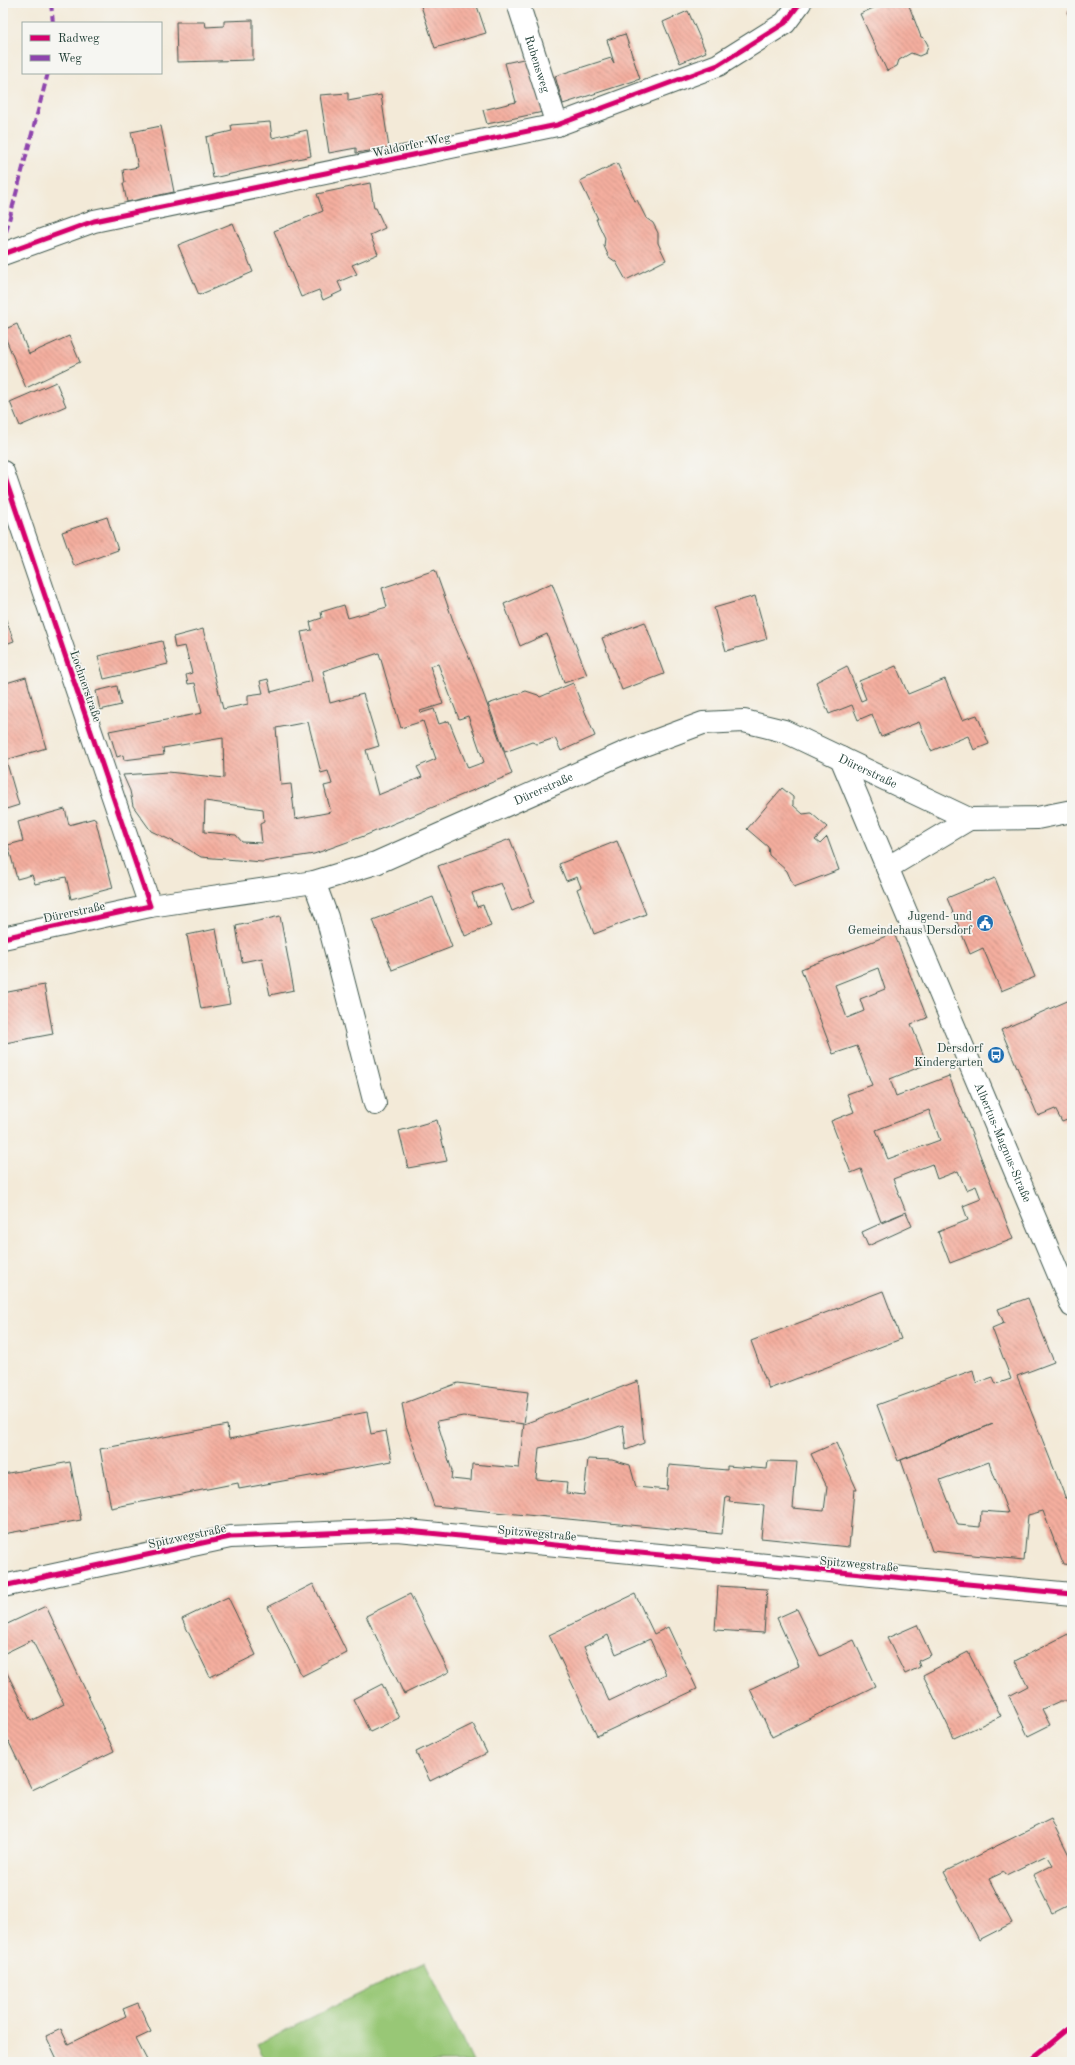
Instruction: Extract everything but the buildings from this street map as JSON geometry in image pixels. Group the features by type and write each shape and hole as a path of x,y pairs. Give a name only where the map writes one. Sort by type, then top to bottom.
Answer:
{"street":[{"name":"Rubensweg","path":"518,3 557,125"},
{"name":"Waldorfer Weg","path":"3,254 94,221 557,125 718,65 785,23 800,3"},
{"name":"Lochnerstraße","path":"3,472 150,906"},
{"name":"Dürerstraße","path":"3,938 150,906 314,882 376,863 628,751 703,723 744,722 784,731 969,819 1037,818 1072,811"},
{"name":"Albertus-Magnus-Straße","path":"841,758 1070,1296"},
{"path":"887,868 969,819"},
{"path":"314,882 327,917 375,1104"},
{"name":"Spitzwegstraße","path":"3,1586 230,1537 397,1530 1072,1594"}],"green space":[{"path":"425,1962 473,2062 266,2062 257,2044"}],"marked path":[{"path":"51,3 53,22"},
{"path":"3,243 48,74"}],"cycle path":[{"path":"3,254 94,221 557,125 718,65 785,23 800,3"},
{"path":"3,472 150,906 3,938"},
{"path":"3,1586 230,1537 397,1530 1072,1594"},
{"path":"1027,2062 1072,2025"}],"place":[{"name":"Jugend- und Gemeindehaus Dersdorf","path":"985,923"},
{"name":"Dersdorf Kindergarten","path":"996,1055"}]}
